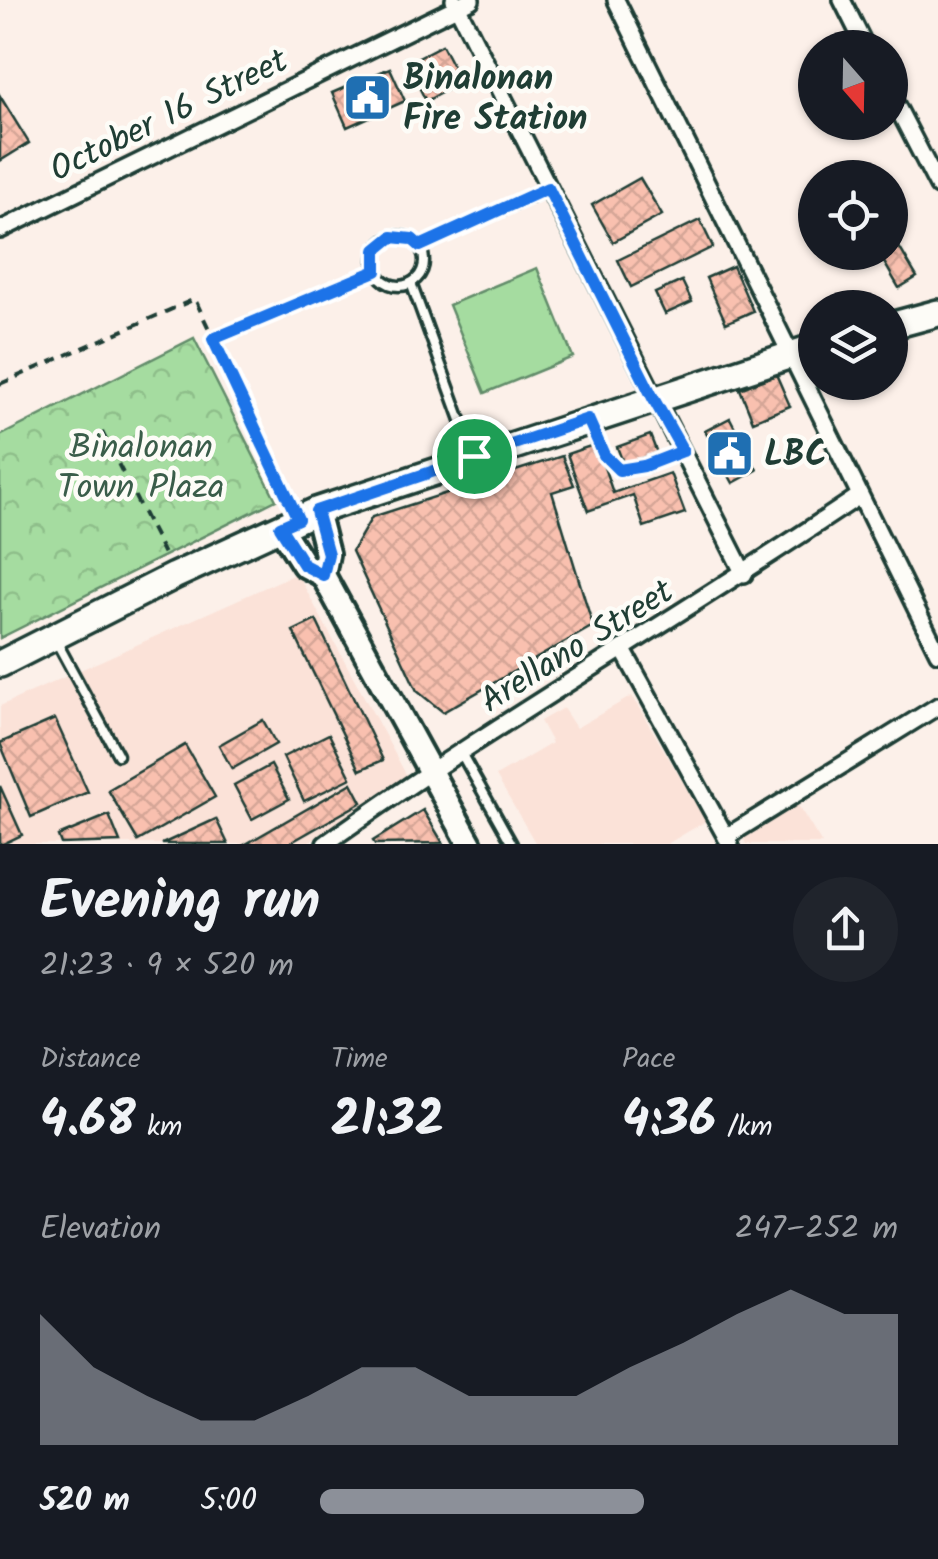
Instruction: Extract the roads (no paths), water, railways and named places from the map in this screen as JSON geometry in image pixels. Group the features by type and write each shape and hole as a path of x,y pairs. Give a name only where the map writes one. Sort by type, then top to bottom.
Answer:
{"main road":[{"path":"908,322 938,314"},
{"path":"0,664 298,519 474,456 798,351"},
{"path":"298,519 328,554 323,575"},
{"path":"298,519 304,565 323,575 470,844"}],"street":[{"path":"616,0 938,653"},
{"path":"842,0 857,30"},
{"path":"461,2 548,188 744,574"},
{"name":"October 16 Street","path":"0,230 461,2"},
{"path":"908,128 938,186"},
{"name":"Arellano Street","path":"325,844 859,496"},
{"path":"623,650 728,840 938,706"}],"lane":[{"path":"420,246 548,188"},
{"path":"392,237 412,239 420,246 424,266 411,283 391,285 376,271 376,250 392,237"},
{"path":"213,339 376,271"},
{"path":"411,283 474,456"},
{"path":"588,419 604,455 619,470 644,466 683,451"},
{"path":"54,637 118,755"},
{"path":"461,753 512,844"}],"place":[{"name":"Binalonan Fire Station","path":"368,97"},
{"name":"LBC","path":"729,453"}],"park label":[{"name":"Binalonan Town Plaza","path":"141,466"}]}
